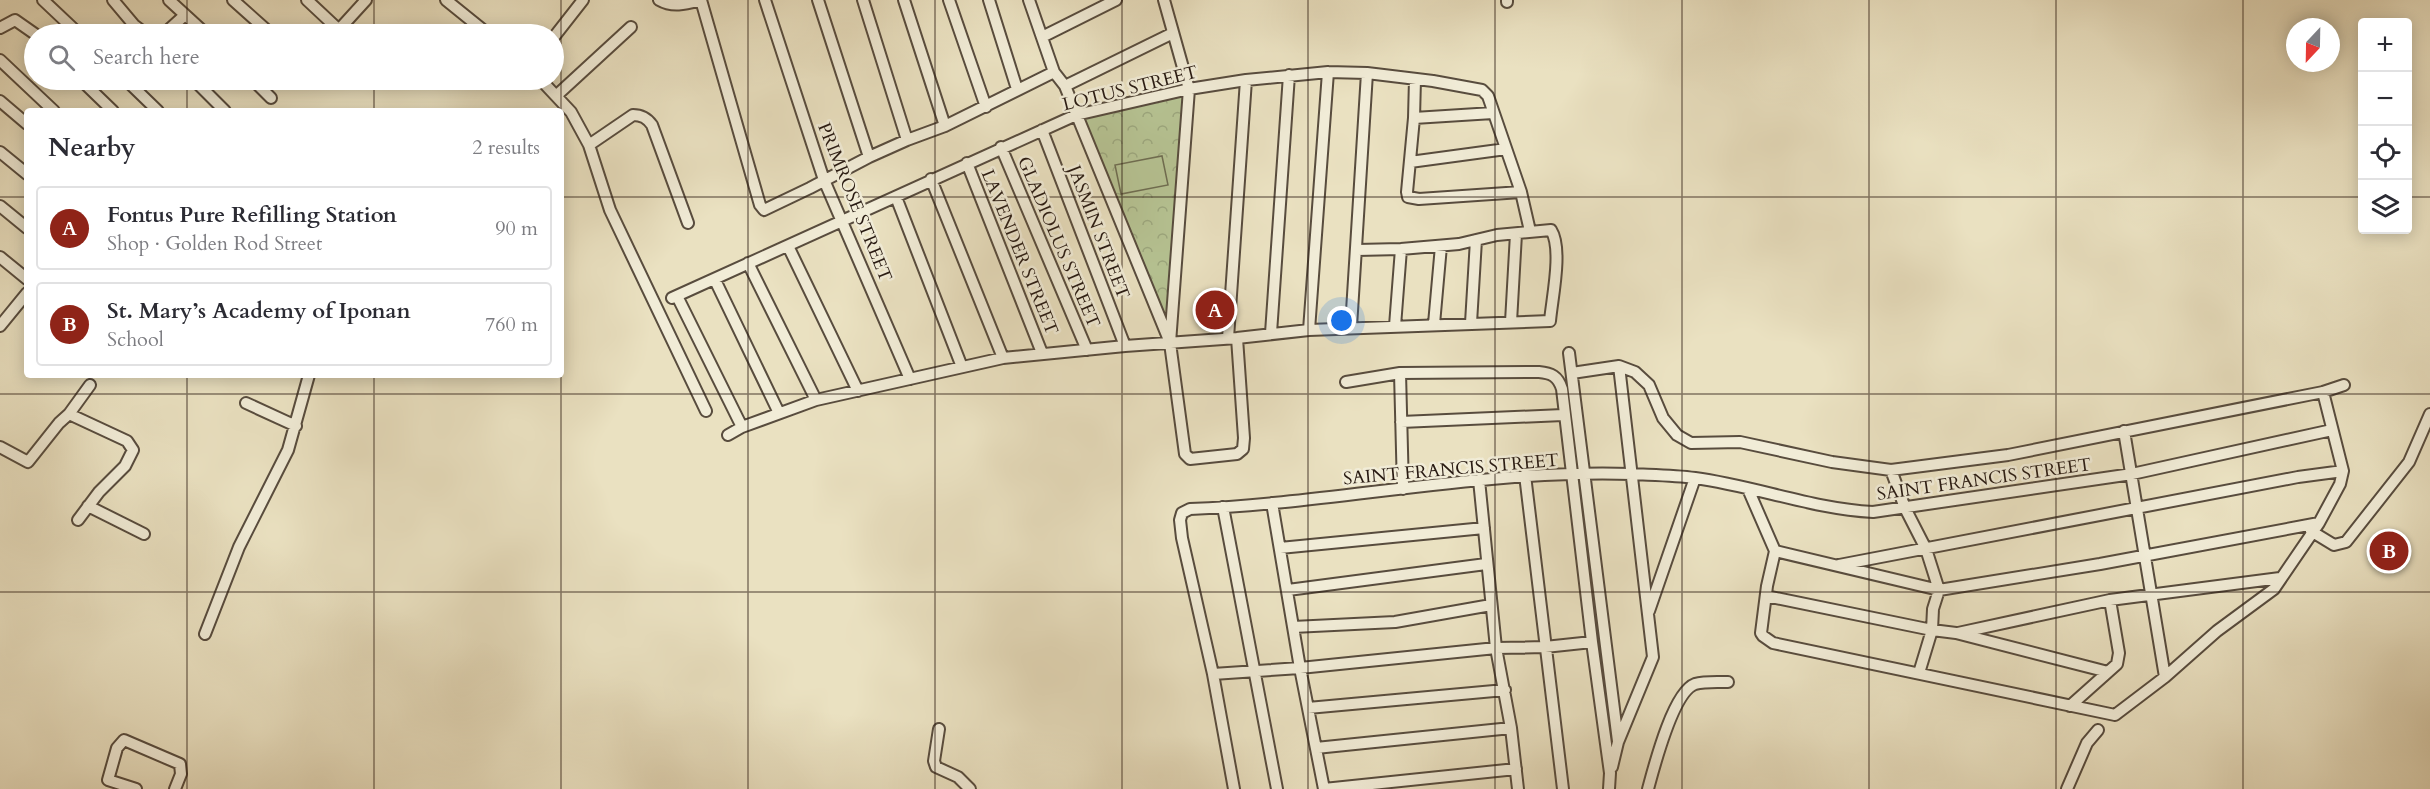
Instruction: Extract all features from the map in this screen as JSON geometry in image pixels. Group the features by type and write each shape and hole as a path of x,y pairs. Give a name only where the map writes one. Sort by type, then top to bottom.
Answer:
{"street":[{"path":"43,0 68,24"},
{"path":"113,0 133,24"},
{"path":"169,0 195,24"},
{"path":"233,0 260,24"},
{"path":"307,0 330,24"},
{"path":"344,24 366,0"},
{"path":"447,0 476,24"},
{"path":"564,24 583,0"},
{"path":"659,0 666,4 679,5 701,0 761,209 767,210 869,157 945,126 986,107 1017,88 1054,72"},
{"name":"PRIMROSE STREET","path":"765,0 824,180 910,379"},
{"path":"818,0 869,157"},
{"path":"863,0 907,140"},
{"path":"904,0 945,126"},
{"path":"949,0 986,107"},
{"path":"989,0 1017,88"},
{"path":"1029,0 1054,72 1065,86 1170,343"},
{"path":"1042,37 1116,0"},
{"path":"1164,0 1190,89 1170,343 1185,454 1190,459 1237,454 1243,449 1245,438 1232,338 1246,80"},
{"path":"175,24 185,15"},
{"path":"0,28 15,20 24,26"},
{"path":"564,89 631,27"},
{"path":"1065,86 1173,33"},
{"path":"0,60 24,83"},
{"path":"1309,330 1328,72"},
{"name":"LOTUS STREET","path":"742,427 675,297 1001,147 1076,115 1190,89 1246,80 1328,72 1367,73 1482,90 1488,96 1521,192 1530,231"},
{"path":"1352,327 1367,73"},
{"path":"1271,333 1289,75"},
{"path":"1415,79 1408,196 1413,199 1521,192"},
{"path":"32,90 51,108"},
{"path":"91,90 110,108"},
{"path":"136,90 155,108"},
{"path":"204,90 222,108"},
{"path":"263,90 271,98"},
{"path":"552,90 571,112 589,145 610,210 706,411"},
{"path":"557,95 562,90"},
{"path":"0,101 24,121"},
{"path":"1414,118 1493,112"},
{"path":"589,145 633,115 648,119 688,223"},
{"name":"JASMIN STREET","path":"1042,130 1125,346"},
{"name":"GLADIOLUS STREET","path":"1001,147 1087,350"},
{"path":"1410,162 1506,149"},
{"path":"0,152 24,172"},
{"name":"LAVENDER STREET","path":"967,163 1042,353"},
{"path":"931,179 1003,358"},
{"path":"896,197 962,367"},
{"path":"0,206 24,226"},
{"path":"728,435 742,427 816,400 1003,358 1352,327 1550,321 1556,255 1555,236 1551,230 1497,235 1441,246 1357,250"},
{"path":"1511,322 1516,234"},
{"path":"1471,323 1476,240"},
{"path":"788,246 858,391"},
{"path":"1434,324 1441,246"},
{"path":"1395,326 1401,249"},
{"path":"0,257 24,277"},
{"path":"748,263 816,400"},
{"path":"715,280 779,413"},
{"path":"3,318 24,296"},
{"path":"1569,353 1592,642 1610,773"},
{"path":"1572,374 1619,366 1641,377 1649,385 1663,418 1677,435 1691,443 1740,442 1832,462 1891,470 2008,455 2323,392 2344,384"},
{"path":"1609,789 1610,773 1618,742 1653,657 1619,366"},
{"path":"1346,382 1400,373 1546,372 1554,374 1560,384 1563,414 1578,474 1618,742"},
{"path":"1400,373 1403,489"},
{"path":"205,634 239,547 288,450 308,378"},
{"path":"0,447 28,462 69,414 90,385"},
{"path":"1748,489 1775,551 1761,633 1773,643 2115,715 2165,677 2217,631 2274,589 2315,527 2340,484 2343,471 2323,392"},
{"path":"246,403 296,426"},
{"path":"69,414 127,441 133,450 125,466 78,520"},
{"path":"1401,422 1563,414"},
{"path":"2315,527 2334,545 2346,542 2409,462 2430,414"},
{"name":"SAINT FRANCIS STREET","path":"1213,674 1182,538 1180,520 1182,513 1190,509 1272,503 1525,475 1632,474 1695,478 1873,513 2132,474 2332,430"},
{"path":"2124,431 2165,677"},
{"path":"1891,470 1905,508 1926,549 1939,590 1932,630 1919,673"},
{"path":"1835,566 2298,477 2343,471"},
{"path":"1525,475 1563,789"},
{"path":"1647,615 1695,478"},
{"path":"1479,480 1496,648 1511,728 1518,789"},
{"path":"1272,503 1300,668 1324,789 1516,769"},
{"path":"88,506 144,534"},
{"path":"1223,507 1277,789"},
{"path":"1775,551 1939,590 2315,527"},
{"path":"1280,548 1484,528"},
{"path":"1288,590 1486,564"},
{"path":"1956,633 2110,600 2280,578"},
{"path":"1766,596 1956,633 2108,672"},
{"path":"2070,706 2118,664 2110,600"},
{"path":"1293,627 1395,622 1491,605"},
{"path":"1233,789 1213,674 1300,668 1496,648 1545,647 1592,642"},
{"path":"1648,789 1659,749 1679,699 1695,684 1728,682"},
{"path":"1308,708 1505,690"},
{"path":"1316,748 1511,728"},
{"path":"939,729 934,761 936,767 958,777 970,789"},
{"path":"2067,789 2087,743 2097,730"},
{"path":"136,789 106,785 117,748 124,740 180,764 181,774 175,789"}],"green space":[{"path":"1185,95 1168,322 1081,117"},
{"path":"1162,156 1168,185 1121,194 1115,165"}],"place":[{"name":"Fontus Pure Refilling Station","path":"1215,310"},
{"name":"St. Mary’s Academy of Iponan","path":"2389,551"}]}
